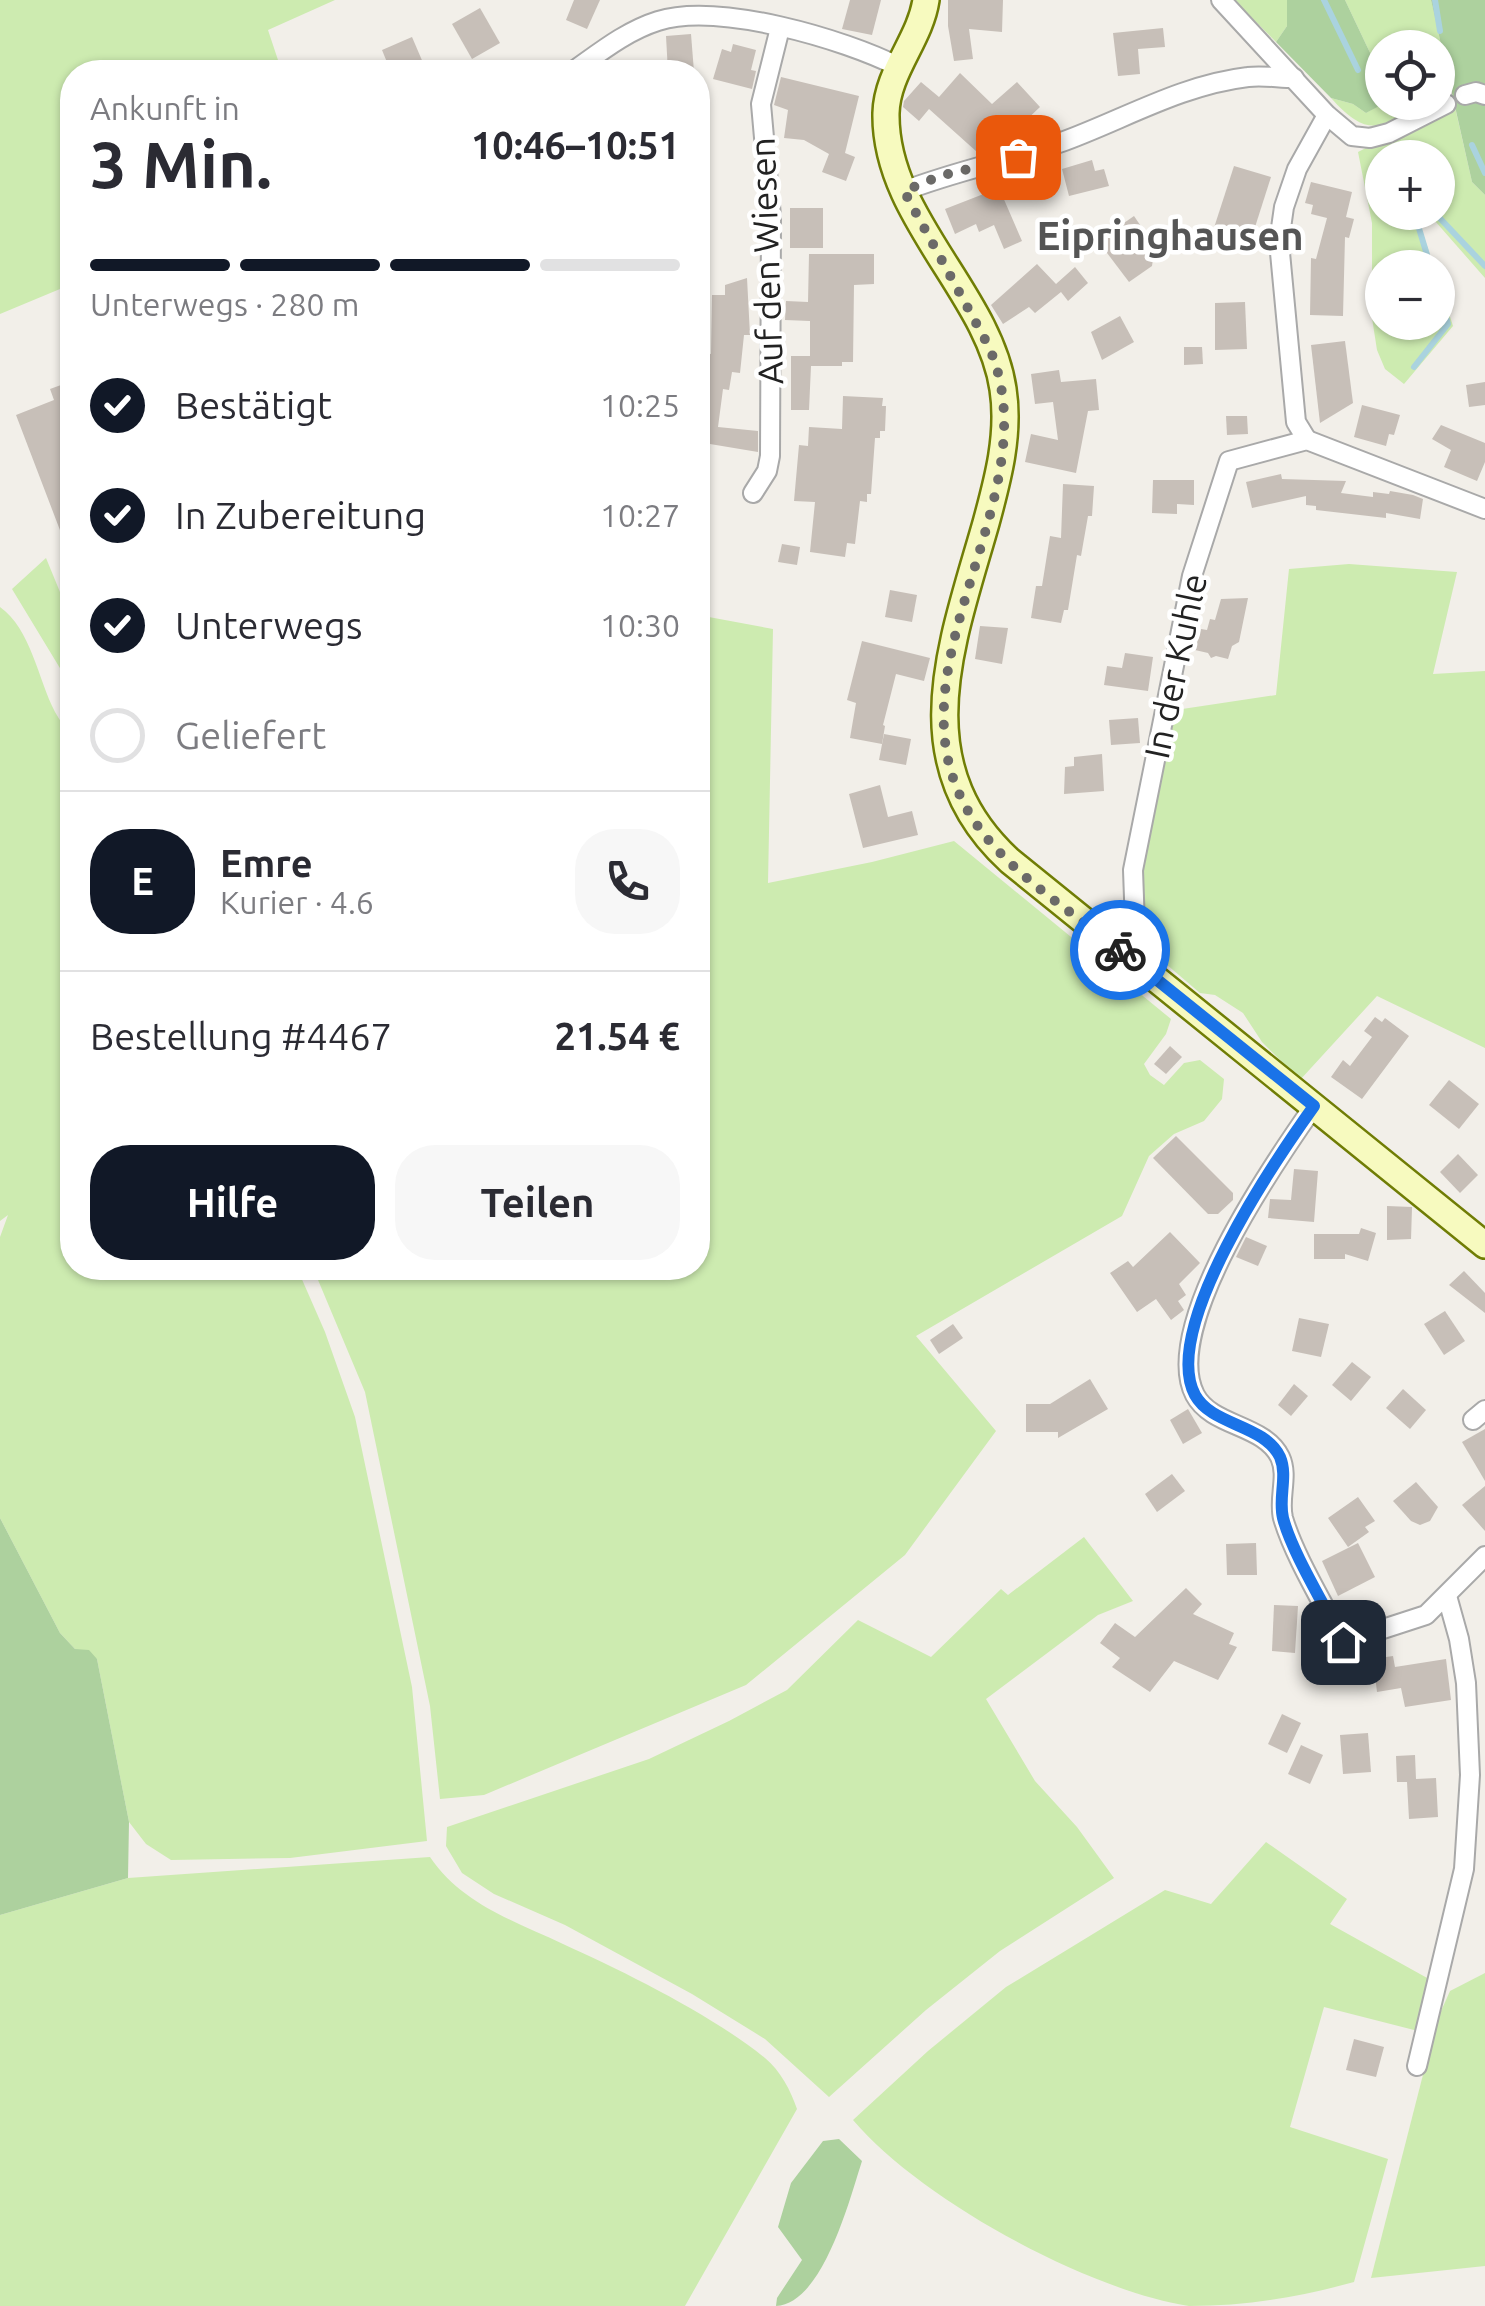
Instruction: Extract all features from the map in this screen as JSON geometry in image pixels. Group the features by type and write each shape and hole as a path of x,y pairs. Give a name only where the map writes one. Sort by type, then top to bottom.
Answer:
{"main road":[{"path":"926,0 888,94 886,115 891,156 904,191 982,332 1004,393 1003,451 961,616 946,695 944,738 952,778 970,815 1000,851 1485,1245"}],"street":[{"path":"1221,0 1327,115 1352,136 1370,138 1415,120"},
{"path":"590,60 635,30 678,16 726,16 861,51 899,67"},
{"name":"Auf den Wiesen","path":"753,492 767,470 770,456 771,216 761,104 780,28"},
{"path":"904,191 940,176 1033,152 1208,85 1249,77 1294,78"},
{"path":"1465,96 1476,92 1485,95"},
{"path":"1327,115 1297,169 1284,207 1279,242 1296,422 1307,440 1485,509"},
{"name":"In der Kuhle","path":"1120,950 1135,926 1133,870 1192,576 1229,461 1307,440"},
{"path":"1314,1106 1239,1226 1200,1304 1188,1346 1192,1387 1208,1409 1266,1440 1278,1452 1284,1520 1343,1642 1426,1615 1485,1556"},
{"path":"1416,2066 1464,1869 1470,1775 1466,1683 1447,1596"}],"green space":[{"path":"0,0 335,0 268,30 278,60 60,60 60,289 0,314"},
{"path":"1234,0 1287,0 1287,26 1276,42"},
{"path":"1287,0 1345,0 1365,42 1365,112 1353,104 1331,98 1276,42 1287,26"},
{"path":"1345,0 1431,0 1438,30 1365,30 1365,42"},
{"path":"1431,0 1485,0 1485,195 1472,182 1455,107 1455,30 1438,30"},
{"path":"1331,98 1353,104 1365,112 1365,120 1395,120 1366,125"},
{"path":"1455,107 1472,182 1485,195 1485,278 1443,230 1455,230 1455,140 1382,140 1421,120 1455,120"},
{"path":"1365,148 1365,188 1358,152"},
{"path":"1372,230 1422,230 1428,250 1372,250"},
{"path":"1375,340 1441,340 1404,384 1385,369"},
{"path":"46,558 60,592 60,668 12,589"},
{"path":"1349,564 1457,572 1433,674 1485,671 1485,1048 1377,996 1300,1080 1262,1042 1243,1013 1215,995 1200,993 1146,947 1140,873 1169,711 1276,695 1289,569"},
{"path":"0,607 11,616 27,641 60,720 60,1280 302,1280 355,1417 412,1687 427,1841 290,1858 171,1860 146,1844 129,1822 97,1659 75,1649 60,1633 0,1518 0,1237 8,1215 0,1221"},
{"path":"710,617 773,629 768,883 954,841 1171,1019 1166,1034 1144,1064 1150,1075 1164,1085 1184,1063 1200,1060 1224,1079 1222,1099 1204,1121 1174,1134 1149,1156 1122,1216 916,1336 996,1431 905,1555 746,1685 484,1795 440,1799 430,1706 365,1392 318,1280 710,1280"},
{"path":"0,1518 60,1633 75,1649 89,1650 97,1659 129,1822 128,1878 0,1915"},
{"path":"1084,1537 1133,1601 1098,1615 986,1699 1035,1781 1077,1827 1114,1878 1000,1951 926,2010 829,2097 765,2039 692,1994 565,1925 494,1894 462,1873 446,1846 447,1827 649,1759 787,1690 858,1620 931,1657 1001,1589 1008,1595"},
{"path":"1266,1842 1347,1899 1330,1924 1429,1979 1418,2031 1324,2007 1290,2127 1388,2159 1354,2282 1232,2304 1189,2306 1148,2297 1055,2261 1007,2237 919,2180 853,2120 1006,1987 1165,1890 1211,1904"},
{"path":"430,1857 473,1899 667,1995 744,2042 775,2068 792,2095 797,2109 685,2306 0,2306 0,1915 128,1878"},
{"path":"1485,1973 1485,2266 1371,2278 1437,2020 1450,1991"},
{"path":"839,2139 862,2161 842,2223 808,2288 793,2301 776,2306 777,2298 802,2260 778,2227 791,2183 823,2141"}],"building":[{"path":"574,0 600,0 587,29 566,20"},
{"path":"850,0 881,0 872,35 842,29"},
{"path":"948,0 1003,0 1002,32 969,29 973,59 954,61"},
{"path":"480,8 500,43 472,59 452,24"},
{"path":"1163,28 1165,47 1138,49 1140,74 1118,76 1113,33"},
{"path":"691,34 693,60 667,60 666,36"},
{"path":"412,37 422,60 386,60 382,50"},
{"path":"733,44 756,50 752,89 713,79 722,49 731,52"},
{"path":"960,73 992,104 1017,82 1040,107 1021,125 1018,122 1009,130 1002,123 977,152 929,109 919,121 903,107 921,82 939,97"},
{"path":"781,77 859,96 845,153 855,157 846,181 822,172 829,154 804,140 784,138 788,110 774,105"},
{"path":"1092,160 1095,171 1104,169 1109,186 1069,196 1062,169"},
{"path":"1234,166 1271,177 1248,249 1211,237"},
{"path":"1311,182 1352,192 1346,217 1354,219 1349,238 1345,237 1343,316 1310,315 1311,258 1316,259 1327,218 1311,214 1313,205 1305,203"},
{"path":"999,188 1022,241 1004,249 994,225 979,232 976,224 955,234 945,209"},
{"path":"790,208 823,208 823,248 790,248"},
{"path":"1134,216 1155,247 1152,266 1129,282 1098,241"},
{"path":"809,254 874,254 874,284 854,285 853,362 811,366 809,410 791,410 791,356 810,356 810,321 785,320 786,301 808,302"},
{"path":"1037,264 1056,284 1075,267 1088,283 1068,301 1061,292 1035,313 1029,307 1003,324 991,305"},
{"path":"747,278 750,335 744,335 740,373 732,372 729,390 723,389 718,427 758,431 758,452 710,444 712,295 725,295 725,285"},
{"path":"1245,302 1247,349 1215,350 1215,303"},
{"path":"1120,316 1134,342 1102,360 1091,332"},
{"path":"1345,341 1353,403 1320,423 1311,345"},
{"path":"1184,347 1202,347 1203,364 1184,365"},
{"path":"1059,370 1061,382 1096,379 1099,410 1088,411 1076,473 1025,462 1031,434 1058,440 1053,402 1035,404 1031,374"},
{"path":"1485,382 1485,405 1469,407 1466,385"},
{"path":"60,385 60,530 16,415 54,400 50,389"},
{"path":"843,396 883,398 882,406 886,406 885,431 875,438 871,494 867,494 867,502 860,501 855,544 847,543 845,557 810,552 815,502 794,501 799,445 808,446 809,427 842,429"},
{"path":"1362,405 1400,415 1386,446 1354,437"},
{"path":"1226,416 1247,416 1248,434 1227,435"},
{"path":"1441,425 1485,443 1485,462 1477,481 1444,467 1451,450 1432,439"},
{"path":"1281,474 1282,479 1346,481 1341,493 1373,497 1373,492 1390,491 1413,495 1423,499 1420,519 1386,513 1386,518 1316,510 1316,506 1306,505 1306,496 1252,508 1246,482"},
{"path":"1153,480 1194,480 1194,505 1177,504 1177,514 1152,513"},
{"path":"1063,484 1094,486 1092,516 1088,516 1068,610 1064,610 1061,623 1031,618 1036,586 1042,586 1050,536 1061,538"},
{"path":"782,544 800,547 797,565 778,562"},
{"path":"890,590 917,595 912,622 885,617"},
{"path":"1248,598 1239,642 1232,646 1228,659 1211,658 1208,653 1195,650 1201,629 1207,630 1210,619 1215,620 1221,599"},
{"path":"980,626 1008,628 1002,664 975,659"},
{"path":"862,641 930,658 924,681 896,674 882,744 850,738 856,703 847,700"},
{"path":"1125,653 1153,657 1148,691 1104,685 1107,666 1122,668"},
{"path":"1138,718 1140,743 1111,745 1109,720"},
{"path":"884,734 911,739 906,765 879,760"},
{"path":"1102,754 1104,791 1064,794 1065,767 1074,766 1074,757"},
{"path":"880,785 888,817 912,811 918,835 863,848 849,794"},
{"path":"1375,1017 1382,1022 1385,1018 1409,1036 1362,1099 1331,1077 1343,1060 1350,1066 1372,1037 1364,1031"},
{"path":"1170,1046 1182,1057 1166,1074 1154,1064"},
{"path":"1449,1080 1479,1104 1459,1129 1429,1105"},
{"path":"1176,1136 1233,1193 1233,1200 1218,1214 1208,1214 1153,1158"},
{"path":"1458,1154 1478,1175 1460,1193 1440,1172"},
{"path":"1294,1169 1318,1171 1314,1222 1268,1218 1270,1199 1291,1200"},
{"path":"1387,1206 1412,1207 1411,1239 1387,1240"},
{"path":"1361,1228 1376,1233 1368,1261 1345,1254 1345,1259 1314,1259 1314,1234 1359,1234"},
{"path":"1170,1232 1200,1263 1179,1284 1186,1295 1178,1301 1184,1310 1171,1320 1156,1299 1137,1312 1110,1273 1128,1261 1133,1267"},
{"path":"1246,1237 1267,1246 1258,1266 1236,1257"},
{"path":"1464,1271 1485,1293 1485,1313 1449,1285"},
{"path":"1445,1311 1465,1341 1444,1355 1424,1324"},
{"path":"1299,1318 1329,1324 1321,1357 1292,1351"},
{"path":"953,1324 963,1338 939,1354 930,1340"},
{"path":"1352,1362 1371,1377 1351,1401 1332,1385"},
{"path":"1090,1379 1108,1409 1058,1438 1058,1432 1026,1432 1026,1404 1050,1404"},
{"path":"1294,1384 1308,1396 1291,1416 1278,1405"},
{"path":"1403,1389 1426,1410 1410,1429 1386,1408"},
{"path":"1188,1409 1202,1433 1183,1444 1170,1420"},
{"path":"1485,1429 1485,1481 1462,1442"},
{"path":"1172,1474 1185,1491 1157,1512 1145,1494"},
{"path":"1416,1482 1438,1507 1430,1521 1420,1525 1393,1501"},
{"path":"1485,1486 1485,1531 1462,1505"},
{"path":"1358,1497 1375,1521 1365,1527 1369,1532 1348,1547 1328,1518"},
{"path":"1256,1543 1257,1575 1227,1575 1226,1544"},
{"path":"1358,1543 1375,1577 1338,1596 1322,1561"},
{"path":"1186,1588 1202,1604 1193,1614 1234,1633 1229,1644 1237,1647 1218,1680 1174,1661 1150,1692 1112,1667 1120,1658 1100,1643 1115,1623 1135,1637"},
{"path":"1274,1605 1298,1606 1295,1653 1272,1651"},
{"path":"1357,1653 1363,1671 1340,1678 1334,1660"},
{"path":"1393,1656 1395,1667 1446,1659 1451,1700 1405,1707 1401,1688 1377,1692 1373,1659"},
{"path":"1282,1714 1301,1723 1287,1753 1268,1744"},
{"path":"1368,1733 1371,1772 1343,1774 1340,1735"},
{"path":"1301,1745 1323,1755 1310,1784 1288,1774"},
{"path":"1415,1755 1416,1779 1436,1778 1438,1817 1409,1819 1407,1782 1397,1782 1396,1756"},
{"path":"1354,2039 1384,2047 1376,2077 1346,2070"}],"waterway":[{"path":"1324,0 1358,70"},
{"path":"1435,0 1440,30"},
{"path":"1472,145 1485,173"},
{"path":"1419,230 1426,250"},
{"path":"1451,230 1485,266"},
{"path":"1414,367 1435,340"}],"way so far":[{"path":"1018,157 940,176 904,191 988,345 999,372 1004,406 1000,468 950,666 944,722 946,752 962,802 993,844 1120,950"}],"district":[{"name":"Eipringhausen","path":"1170,235"}],"route":[{"path":"1120,950 1314,1106 1225,1251 1194,1320 1188,1357 1192,1387 1202,1404 1266,1440 1278,1452 1284,1520 1343,1642"}]}
